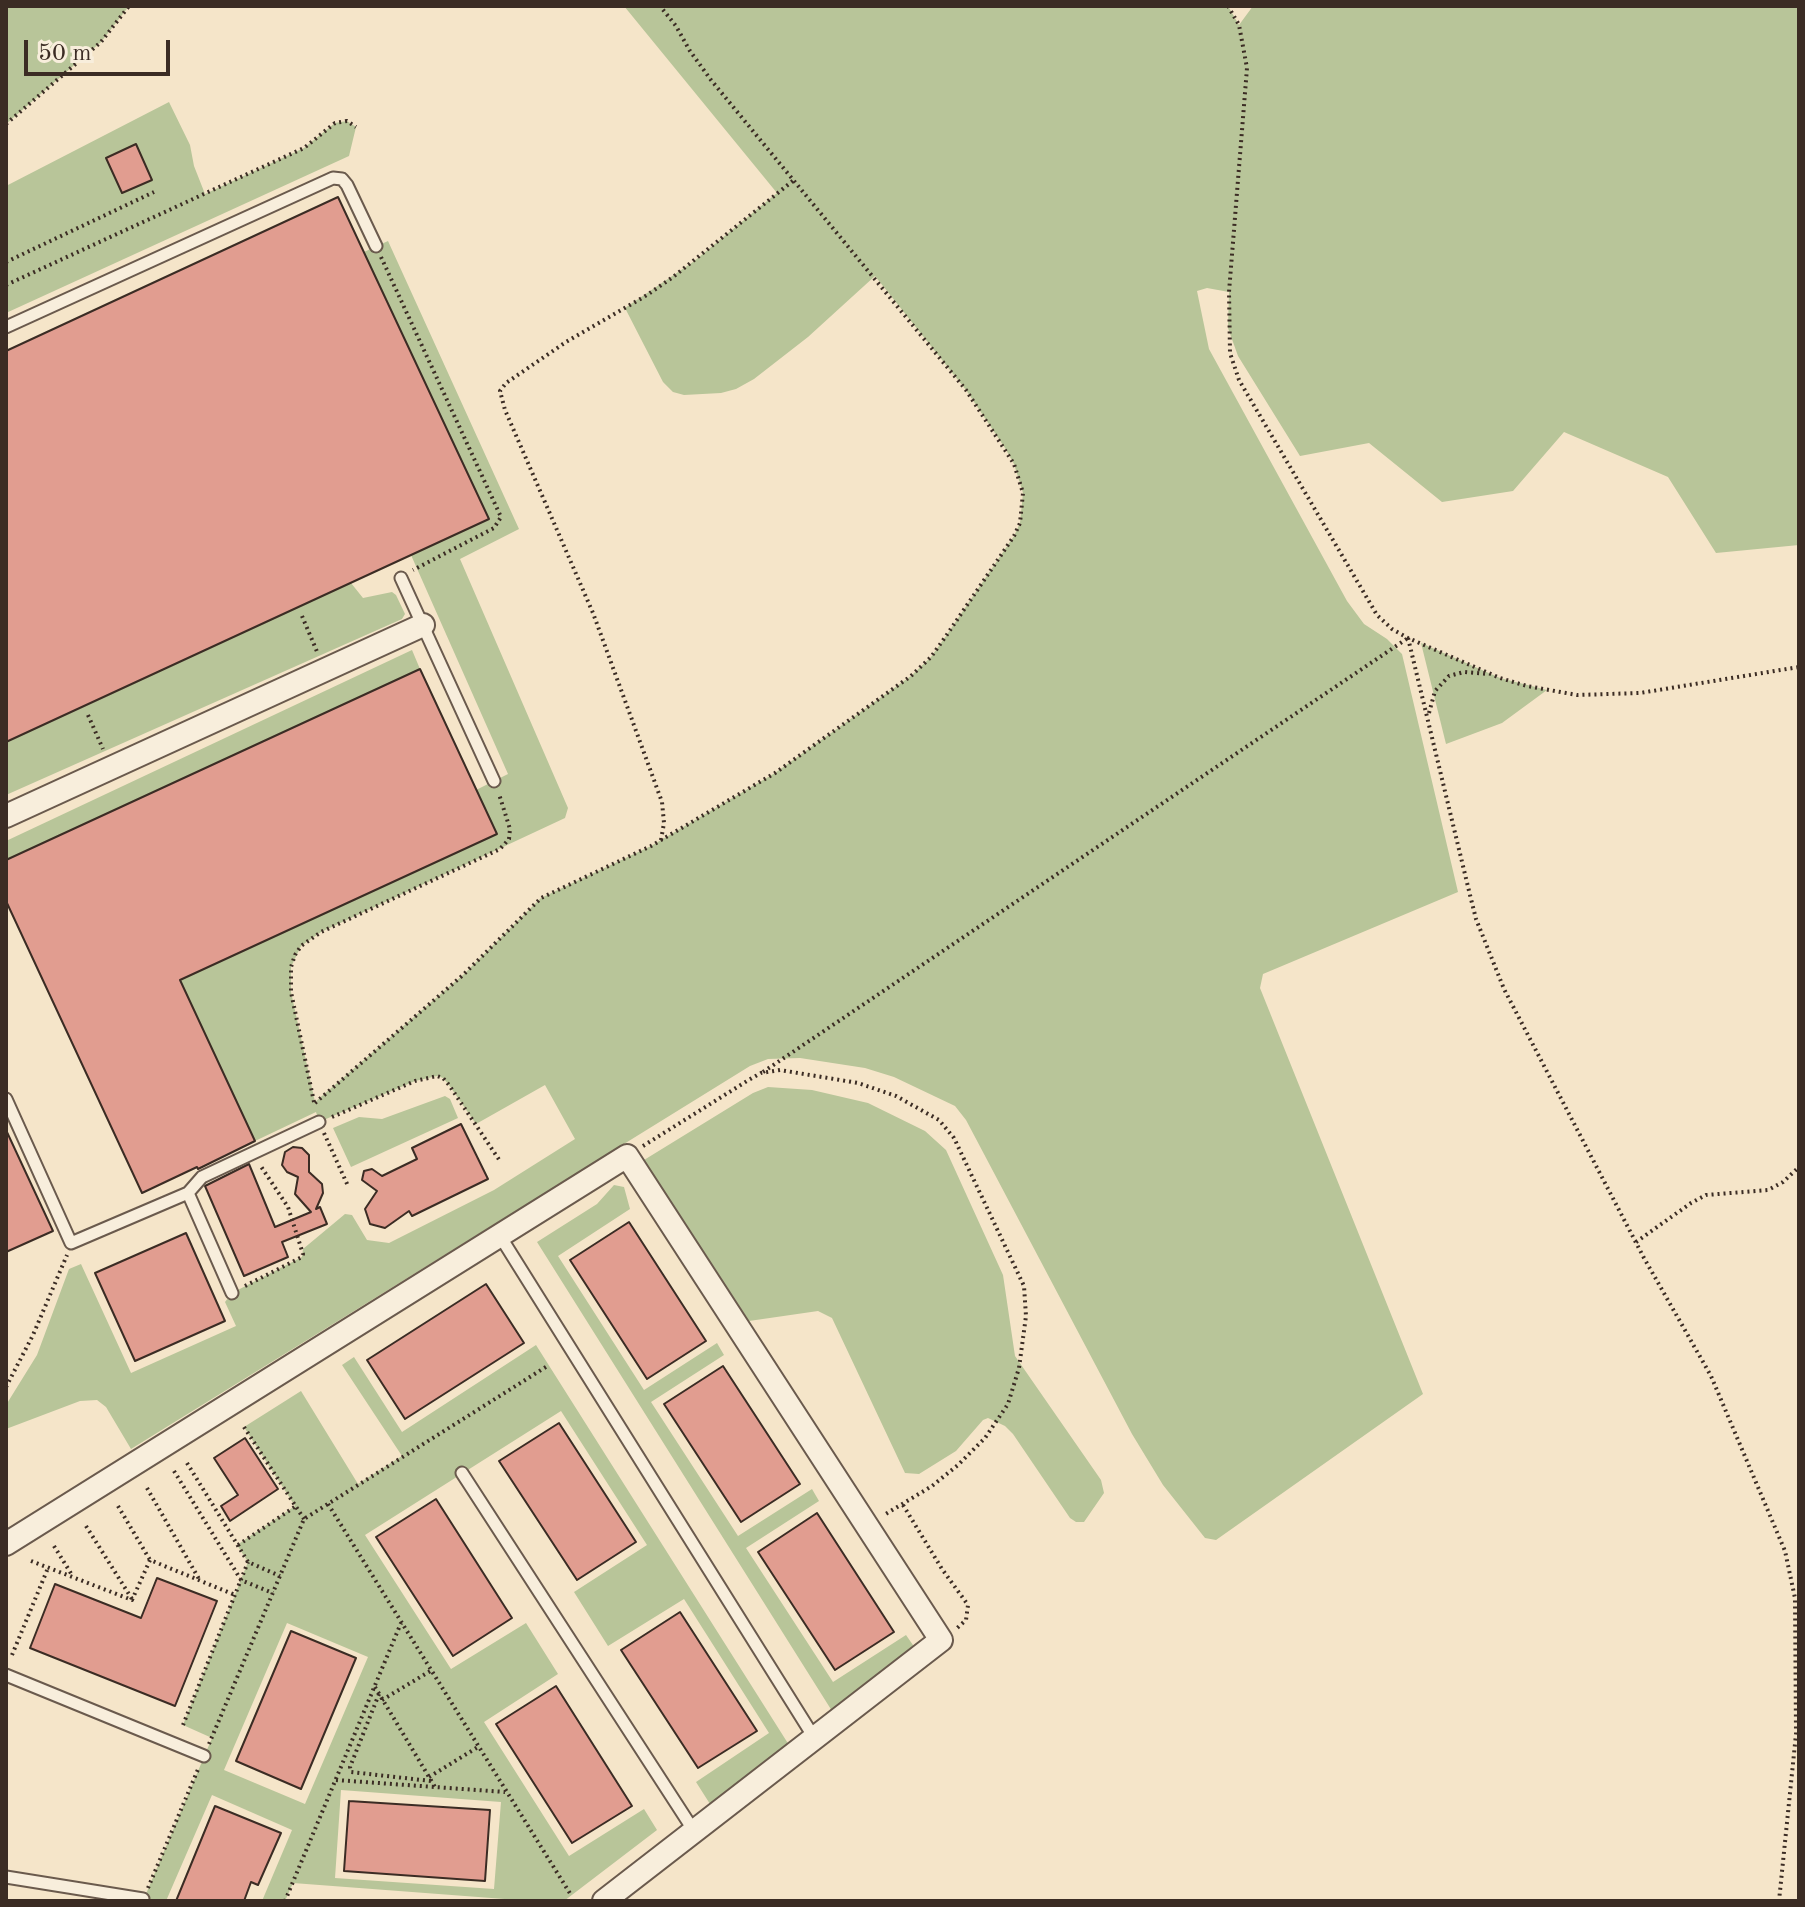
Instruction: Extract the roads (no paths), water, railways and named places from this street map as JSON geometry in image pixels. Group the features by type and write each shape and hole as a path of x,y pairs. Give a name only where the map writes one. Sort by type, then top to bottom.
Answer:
{"street":[{"path":"6,816 423,625"},
{"path":"6,1544 627,1156 941,1640 604,1901"}],"lane":[{"path":"6,327 333,178 342,179 347,185 376,246"},
{"path":"401,578 494,781"},
{"path":"6,1099 71,1243 188,1193 202,1177 319,1122"},
{"path":"188,1193 232,1293"},
{"path":"500,1236 815,1739"},
{"path":"462,1473 694,1831"},
{"path":"6,1675 204,1756"},
{"path":"6,1877 143,1899"}]}
